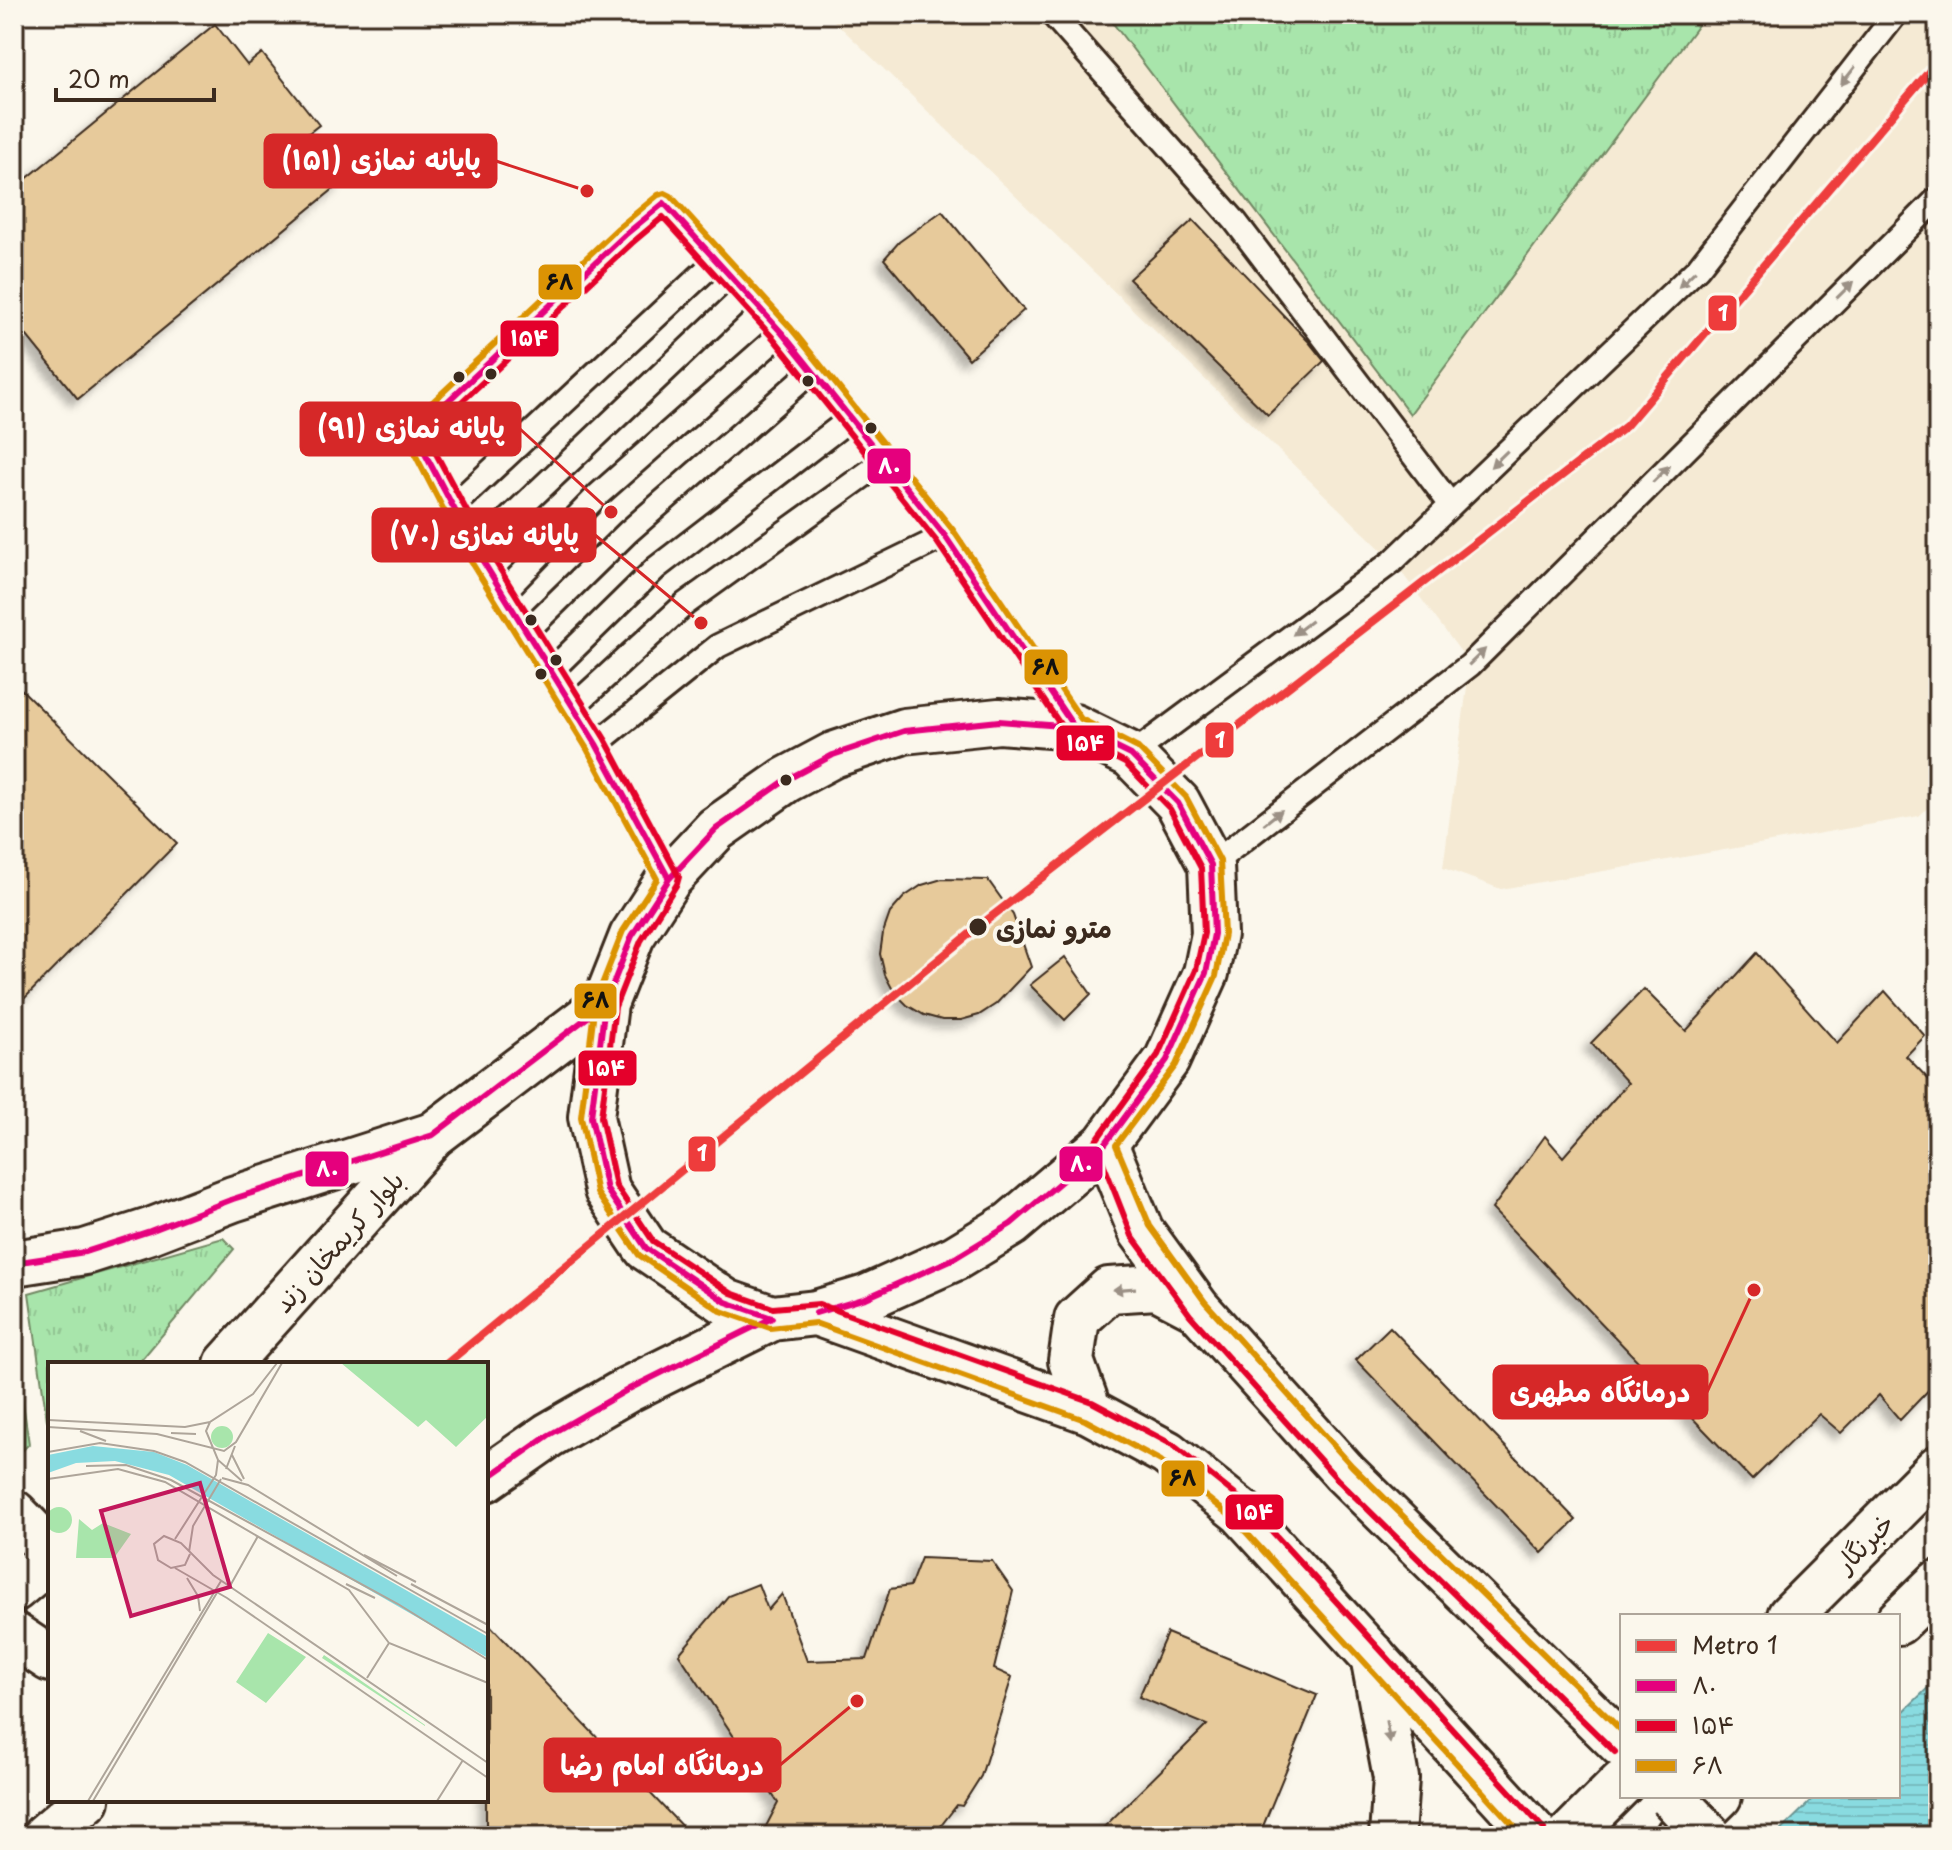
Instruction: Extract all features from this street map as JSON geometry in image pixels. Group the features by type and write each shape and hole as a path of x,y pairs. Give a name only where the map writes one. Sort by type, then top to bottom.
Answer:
{"main road":[{"path":"488,1478 549,1435 629,1389 772,1318 816,1313 866,1298 955,1258 1011,1224 1105,1144 1167,1060 1206,973 1214,934 1211,865 1178,803 1131,755 1074,727 999,721 904,731 833,755 786,780 716,829 669,879 632,936 605,1004 591,1117 607,1190 646,1248 726,1302 772,1318"},
{"name":"بلوار کریمخان زند","path":"229,1362 433,1135 605,1004"},
{"path":"14,1263 85,1252 233,1199 433,1135"},
{"path":"1105,1144 1141,1231 1197,1308 1345,1473 1613,1736"},
{"path":"1089,1411 1071,1361 1077,1319 1109,1290 1157,1287 1197,1308"},
{"path":"816,1313 1089,1411 1167,1453 1241,1512 1530,1829"},
{"name":"خبرنگار","path":"1792,1614 1938,1468"},
{"path":"14,1513 48,1548"},
{"path":"14,1589 48,1561"},
{"path":"1900,1620 1938,1583"},
{"path":"14,1635 48,1658"},
{"path":"1373,1656 1396,1778 1392,1836"},
{"path":"1569,1836 1620,1785"},
{"path":"1673,1798 1709,1836"},
{"path":"1678,1836 1717,1798"},
{"path":"45,1836 85,1802"}],"lane":[{"path":"1052,14 1235,221 1451,505"},
{"path":"1131,755 1393,561 1698,268 1896,14"},
{"path":"1211,865 1470,665 1938,198"},
{"path":"669,879 596,744 476,550 414,433 625,235 664,203 782,333 945,536 1074,727"},
{"path":"452,507 717,260"},
{"path":"476,550 747,293"},
{"path":"502,594 599,494 782,333"},
{"path":"525,633 628,532 812,371"},
{"path":"550,672 656,568 850,419"},
{"path":"573,707 685,604 884,461"},
{"path":"596,744 718,646 945,536"}],"shaded area":[{"path":"827,14 1938,14 1938,798 1919,816 1501,889 1443,868 1470,664 1393,561"}],"green space":[{"path":"1106,14 1706,14 1410,414"},
{"path":"223,1238 234,1249 140,1362 48,1362 48,1421 29,1293"},
{"path":"14,1341 29,1444 19,1454 14,1449"}],"water":[{"path":"1938,1678 1938,1836 1775,1836 1814,1798 1900,1798 1900,1715"}],"building":[{"path":"215,24 247,65 262,53 319,125 305,136 342,182 78,399 14,320 14,189"},
{"path":"942,211 1024,310 969,359 884,259 899,242"},
{"path":"1193,220 1324,361 1268,415 1129,279"},
{"path":"14,682 177,843 14,1009"},
{"path":"942,879 988,880 1013,915 1031,967 996,1004 979,1015 961,1020 942,1020 924,1015 907,1005 894,992 885,975 880,954 890,913 904,897 922,885"},
{"path":"1757,953 1837,1043 1885,991 1925,1036 1906,1056 1938,1089 1938,1380 1900,1420 1879,1395 1841,1433 1819,1414 1752,1480 1492,1209 1545,1136 1563,1157 1628,1083 1591,1043 1644,989 1686,1031"},
{"path":"1065,957 1091,994 1065,1020 1030,985"},
{"path":"1390,1327 1576,1520 1542,1553 1356,1360"},
{"path":"921,1558 992,1561 1013,1591 994,1669 1012,1677 981,1776 962,1806 957,1805 933,1836 761,1836 778,1803 679,1654 728,1596 758,1584 768,1610 782,1594 807,1661 867,1659 890,1589 910,1586"},
{"path":"488,1623 691,1836 486,1836 488,1802"},
{"path":"1167,1633 1317,1695 1259,1836 1095,1836 1207,1725 1139,1697"}],"metro line":[{"name":"1","path":"448,1362 978,927 1626,426 1938,61"}],"transit line":[{"name":"۶۸","path":"1523,1836 1234,1519 1161,1461 1085,1420 815,1323 770,1328 721,1311 639,1255 597,1193 581,1117 595,1002 623,931 657,879 587,749 467,555 404,433 407,426 618,228 658,195 665,193 671,196 790,327 953,530 1081,719 1138,748 1186,797 1220,861 1224,934 1216,976 1176,1065 1116,1145 1150,1226 1205,1302 1352,1466 1620,1729"},
{"name":"۸۰","path":"669,879 596,744 476,550 414,433 625,235 664,203 782,333 945,536 1074,727"},
{"name":"۱۵۴","path":"1544,1829 1248,1505 1173,1445 1092,1402 819,1304 773,1308 731,1293 653,1241 616,1186 601,1117 615,1007 641,941 679,877 605,739 485,545 426,435 663,217 774,339 937,542 1066,733 1125,763 1170,809 1201,868 1204,933 1196,970 1158,1055 1095,1142 1132,1236 1190,1315 1338,1480 1615,1752"},
{"name":"۸۰","path":"772,1318 726,1302 646,1248 607,1190 591,1117 605,1004 632,936 669,879 716,829 786,780 833,755 904,731 999,721 1074,727 1131,755 1178,803 1211,865 1214,934 1206,973 1167,1060 1105,1144 1011,1224 955,1258 866,1298 816,1313"},
{"name":"۸۰","path":"14,1263 85,1252 233,1199 433,1135 605,1004"},
{"name":"۸۰","path":"488,1478 549,1435 629,1389 772,1318"}],"place":[{"name":"پایانه نمازی (۱۵۱)","path":"587,191"},
{"name":"پایانه نمازی (۹۱)","path":"611,512"},
{"name":"پایانه نمازی (۷۰)","path":"701,623"},
{"name":"مترو نمازی","path":"978,927"},
{"name":"درمانگاه مطهری","path":"1754,1290"},
{"name":"درمانگاه امام رضا","path":"857,1701"}]}
